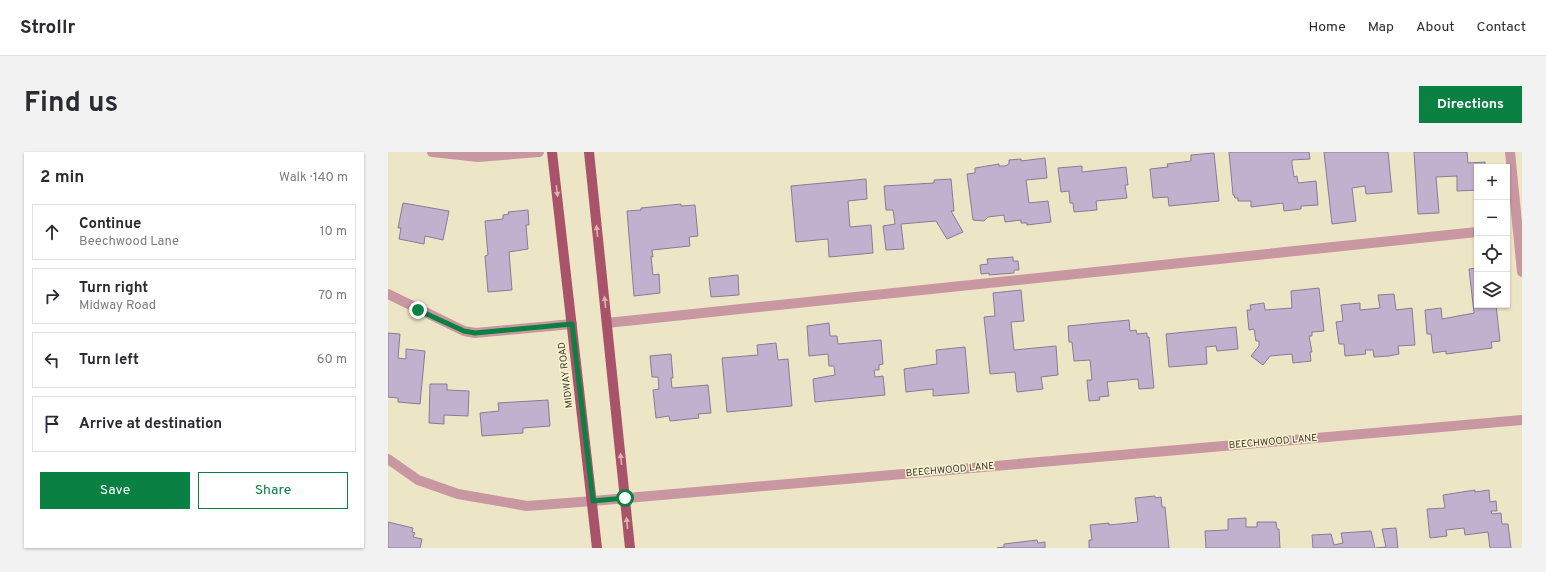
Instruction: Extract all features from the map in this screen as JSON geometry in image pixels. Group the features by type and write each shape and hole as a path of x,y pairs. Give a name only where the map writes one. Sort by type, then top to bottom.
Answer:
{"main road":[{"name":"MIDWAY ROAD","path":"552,152 593,501 597,548"},
{"path":"589,152 630,548"}],"street":[{"path":"432,152 478,157 539,152"},
{"path":"1510,152 1522,272"},
{"path":"1510,229 1518,228"},
{"path":"607,322 1474,232"},
{"path":"388,294 464,331 475,333 572,324"},
{"name":"BEECHWOOD LANE","path":"388,459 418,480 458,494 527,506 1522,420"}],"building":[{"path":"1229,152 1309,152 1310,159 1292,160 1294,177 1297,176 1298,183 1316,181 1318,205 1301,206 1301,209 1284,211 1283,203 1251,207 1251,201 1238,201 1238,198 1235,198 1233,195"},
{"path":"1324,152 1388,152 1392,192 1366,194 1365,186 1352,188 1356,221 1332,224"},
{"path":"1414,152 1467,152 1468,163 1485,162 1485,164 1474,164 1474,190 1457,191 1457,176 1436,177 1439,213 1418,214"},
{"path":"1214,153 1219,201 1169,206 1168,197 1153,198 1150,169 1168,167 1167,164 1191,161 1191,155"},
{"path":"1045,158 1047,178 1026,180 1029,203 1048,201 1051,222 1027,225 1027,223 1021,223 1021,220 1005,222 1004,215 988,217 984,221 973,220 967,174 975,173 975,168 999,164 999,166 1005,166 1009,164 1009,160 1021,159 1021,161"},
{"path":"1082,166 1082,172 1126,167 1128,185 1125,185 1127,198 1096,201 1097,210 1074,212 1073,203 1070,203 1069,191 1061,192 1058,168"},
{"path":"866,179 867,199 848,201 850,227 871,225 873,253 829,257 828,239 796,242 791,186"},
{"path":"951,179 954,211 951,211 963,232 947,239 936,221 901,224 904,249 886,250 883,226 895,224 893,210 886,210 884,186 934,183 934,180"},
{"path":"403,203 449,211 443,240 425,236 424,244 399,239 401,228 398,228"},
{"path":"681,204 681,206 695,205 698,236 689,237 690,246 652,250 653,257 651,256 653,275 659,274 660,293 634,296 627,211"},
{"path":"528,210 529,225 526,225 528,249 509,252 512,290 488,292 485,256 488,255 485,221 503,219 503,215 509,214 508,212"},
{"path":"1013,257 1013,261 1018,261 1019,270 1014,270 1014,273 989,275 989,273 981,274 980,265 988,264 987,259"},
{"path":"1474,268 1474,308 1496,308 1500,341 1491,342 1492,348 1446,354 1446,351 1433,353 1431,334 1427,334 1425,310 1441,308 1442,319 1474,313 1469,269"},
{"path":"738,275 739,295 711,297 709,278"},
{"path":"1319,288 1324,331 1312,332 1312,336 1309,336 1312,352 1310,352 1311,361 1293,363 1292,354 1270,356 1263,365 1251,356 1259,346 1259,341 1256,341 1254,329 1249,330 1247,310 1251,310 1250,305 1264,303 1265,310 1292,308 1291,291"},
{"path":"1021,290 1024,321 1011,322 1014,350 1056,346 1058,375 1041,377 1043,389 1017,392 1015,372 990,374 984,317 995,316 993,293"},
{"path":"1394,294 1396,310 1412,308 1415,345 1398,346 1399,354 1389,356 1374,357 1373,350 1365,350 1366,354 1345,356 1344,344 1339,344 1336,322 1343,321 1341,305 1360,303 1360,310 1380,308 1378,295"},
{"path":"1129,320 1130,331 1136,330 1137,334 1147,333 1147,337 1149,337 1154,388 1139,389 1138,379 1107,382 1109,396 1099,397 1100,400 1089,401 1087,380 1092,380 1090,360 1074,361 1072,342 1069,342 1068,326"},
{"path":"829,323 830,336 837,336 838,344 881,340 883,364 879,365 879,370 874,370 875,377 883,376 885,395 815,402 813,379 835,375 834,366 829,366 828,354 809,356 807,326"},
{"path":"1236,327 1238,349 1217,351 1216,346 1206,347 1207,364 1169,367 1166,334"},
{"path":"388,333 400,334 398,358 406,359 406,349 425,351 420,404 398,402 398,398 388,397"},
{"path":"776,343 778,360 788,359 792,406 727,412 722,358 758,355 757,345"},
{"path":"965,347 969,393 933,396 933,389 906,392 904,369 937,364 936,350"},
{"path":"671,354 673,378 671,378 672,388 708,385 711,413 698,414 699,418 670,421 669,416 656,418 653,390 659,389 658,377 652,377 650,356"},
{"path":"430,384 447,384 447,390 469,391 468,416 444,415 444,424 429,423"},
{"path":"548,400 550,426 523,428 523,433 482,436 480,413 499,411 498,403"},
{"path":"1475,490 1475,492 1489,490 1490,502 1496,501 1497,511 1491,511 1492,514 1501,513 1502,524 1508,524 1511,548 1490,548 1488,532 1465,535 1464,528 1446,530 1447,536 1430,538 1427,509 1445,508 1443,495"},
{"path":"1155,496 1155,498 1161,497 1162,507 1165,507 1169,548 1089,548 1089,540 1092,540 1090,525 1138,522 1135,498"},
{"path":"1246,518 1246,527 1257,527 1257,522 1276,522 1277,529 1279,529 1280,548 1206,548 1205,531 1228,530 1228,519"},
{"path":"388,522 413,528 412,532 415,533 413,537 422,539 420,548 388,548"},
{"path":"1396,528 1398,548 1376,548 1386,547 1382,529"},
{"path":"1371,531 1375,548 1313,548 1312,535 1331,534 1334,545 1343,543 1341,533"},
{"path":"1037,540 1038,543 1045,542 1045,548 997,548 1004,547 1004,544"}],"route":[{"path":"418,310 464,331 475,333 572,324 593,501 625,498"}]}
